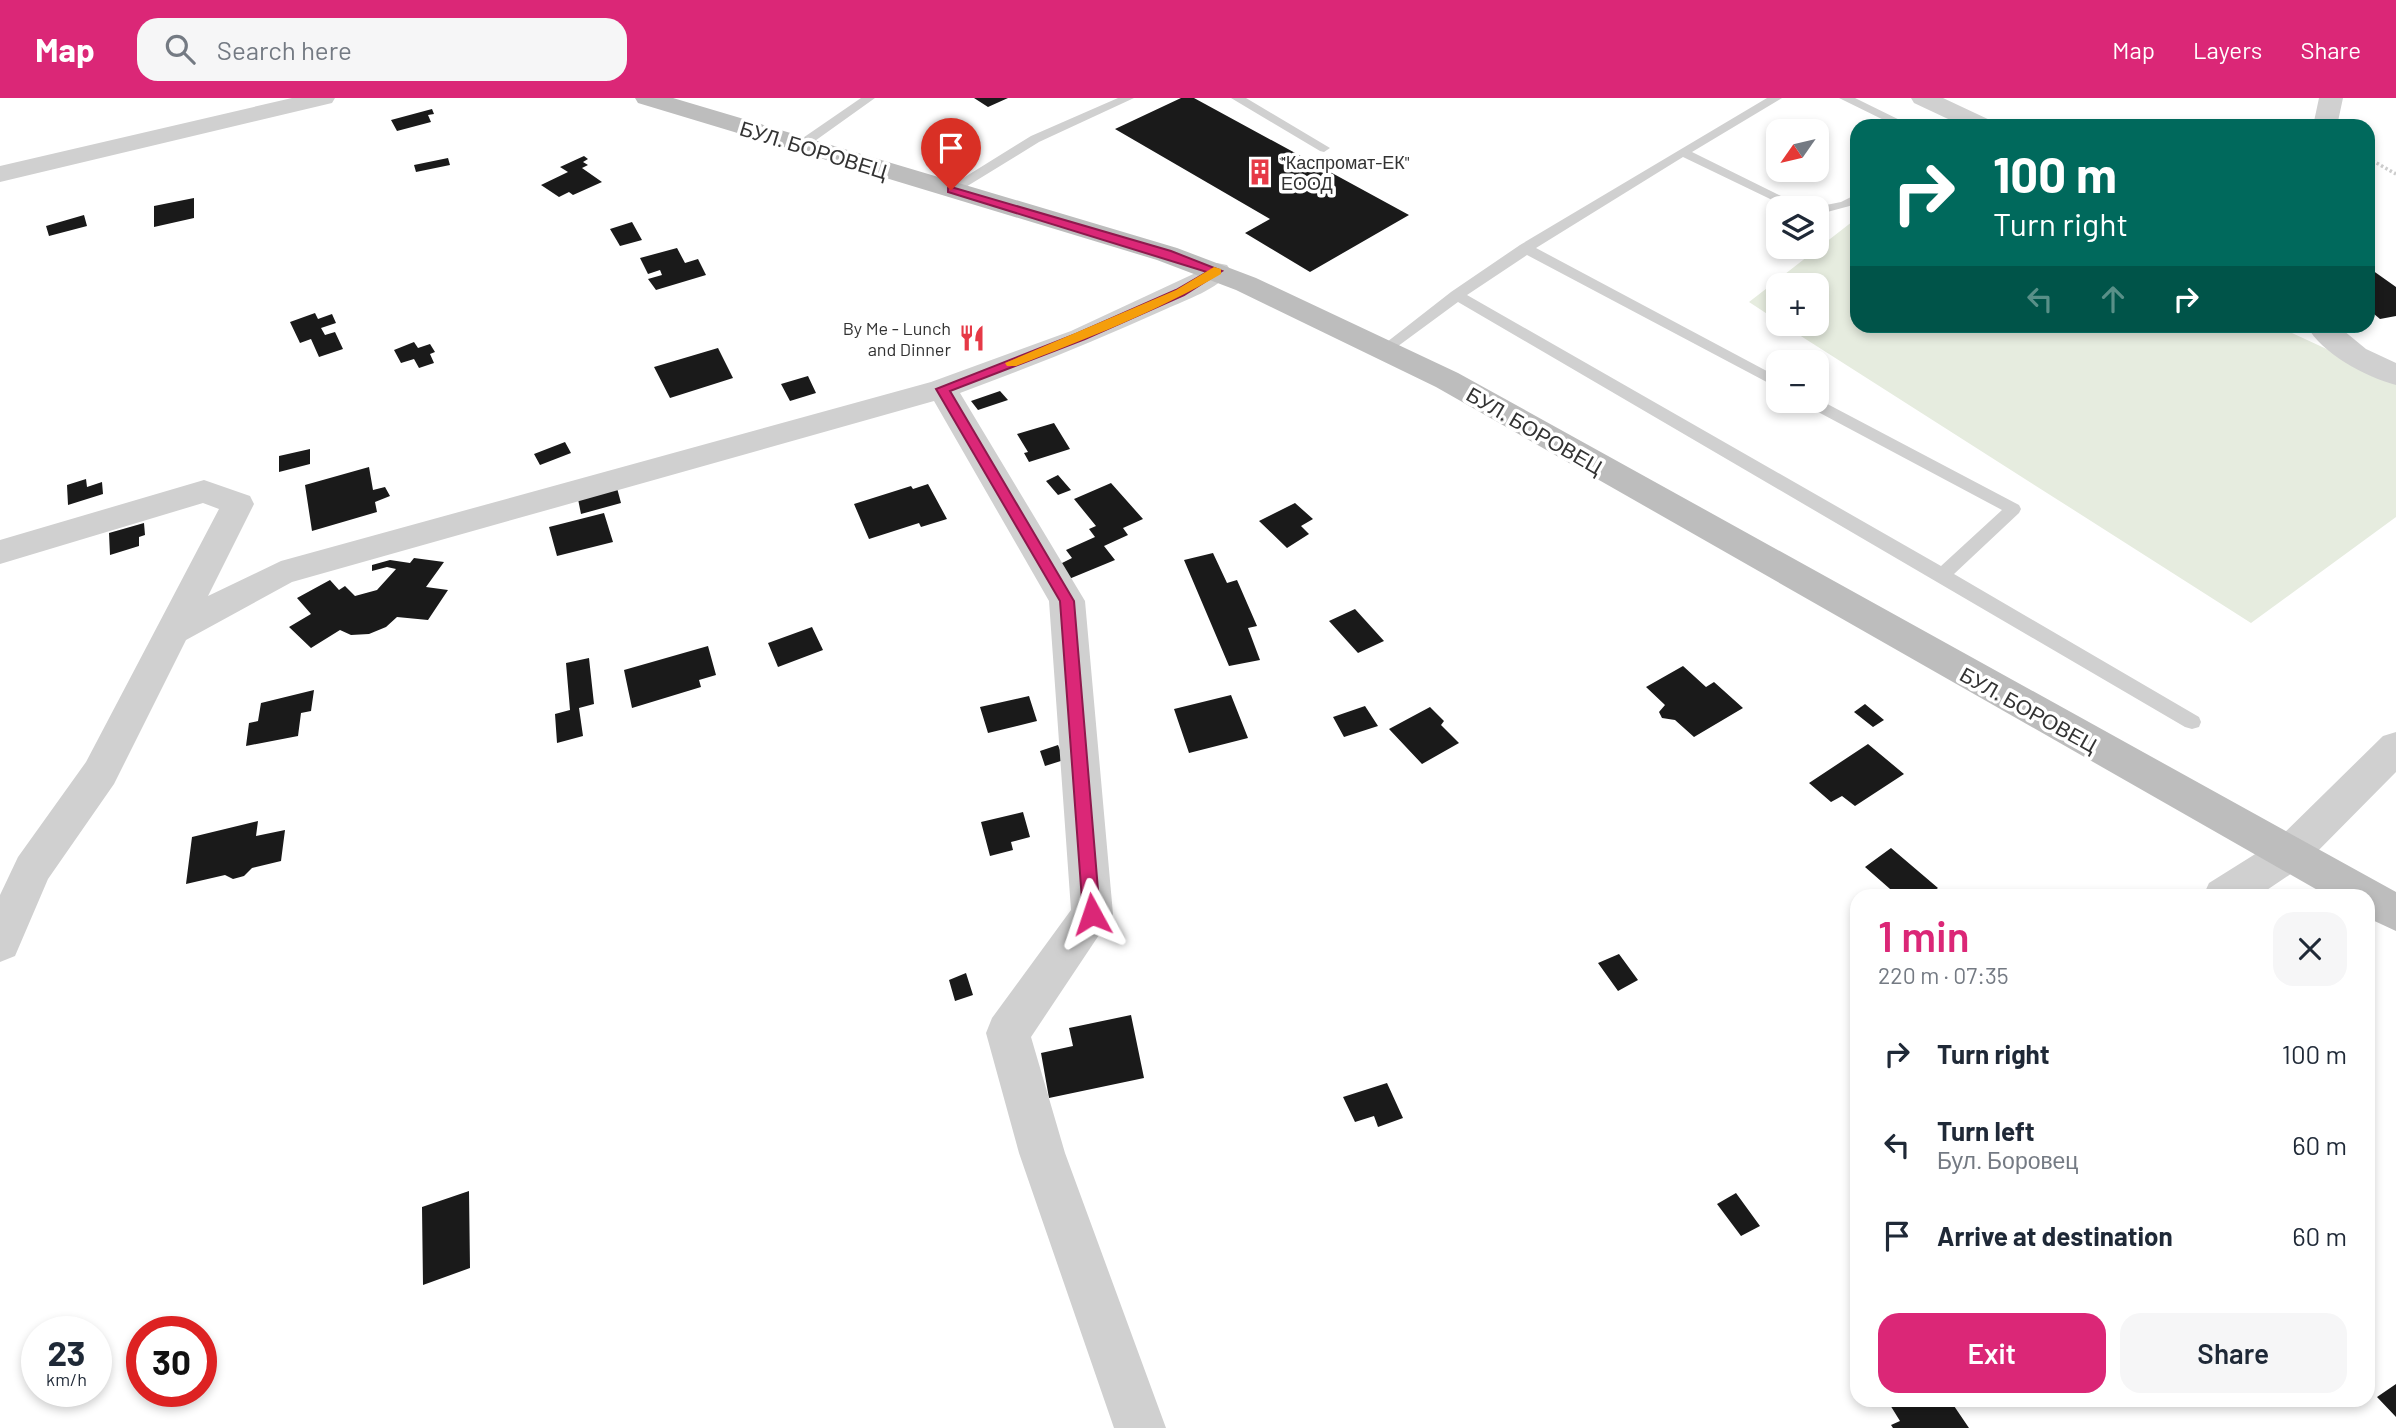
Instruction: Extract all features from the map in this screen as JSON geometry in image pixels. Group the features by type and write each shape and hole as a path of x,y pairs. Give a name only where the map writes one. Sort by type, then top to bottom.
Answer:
{"street":[{"path":"0,174 323,98"},
{"name":"БУЛ. БОРОВЕЦ","path":"647,98 1167,254 1216,271 1385,349 1447,380 2353,889"},
{"path":"1923,98 1968,119"},
{"path":"2326,119 2331,98"},
{"path":"174,630 281,573 942,389 1081,337 1180,292 1216,271"},
{"path":"2329,333 2355,356 2396,375"},
{"path":"942,389 1067,601 1092,914 1009,1033 1042,1153 1140,1428"},
{"path":"0,552 204,491 238,504 100,773 16,875 0,943"},
{"path":"2235,889 2290,853 2396,747"},
{"name":"БУЛ. БОРОВЕЦ","path":"2375,901 2396,913"}],"lane":[{"path":"802,145 869,98"},
{"path":"951,190 1035,139 1128,98"},
{"path":"1237,98 1324,148"},
{"path":"1385,349 1455,295 1525,248 1776,98"},
{"path":"1846,98 1891,119"},
{"path":"1682,152 1774,196"},
{"path":"1829,208 1850,202"},
{"path":"1525,248 1766,377"},
{"path":"1455,295 2192,722"},
{"path":"1829,411 2013,509 1942,575"}],"path":[{"path":"2375,162 2396,174"}],"shaded area":[{"path":"1850,223 1850,333 2292,333 2396,381 2396,517 2251,623 1829,354 1829,350 1823,350 1801,336 1829,336 1829,273 1786,273 1804,259 1829,259 1829,240"},
{"path":"1766,289 1766,313 1749,302"}],"building":[{"path":"974,98 1008,98 988,107"},
{"name":"\"Каспромат-ЕК\" ЕООД","path":"1181,98 1194,98 1409,215 1310,272 1245,233 1270,219 1115,129"},
{"path":"432,109 434,114 428,115 431,122 397,131 391,120"},
{"path":"584,156 588,159 583,162 588,165 582,168 602,182 573,195 569,192 559,197 541,185 568,172 560,167"},
{"path":"448,158 450,165 416,172 414,165"},
{"path":"194,198 194,218 154,227 154,206"},
{"path":"84,215 87,226 49,236 46,226"},
{"path":"632,222 642,240 620,246 610,229"},
{"path":"677,248 685,263 698,259 706,275 656,290 648,279 662,275 660,270 648,274 640,258"},
{"path":"2375,272 2396,287 2396,316 2380,319 2375,315"},
{"path":"315,313 318,319 332,314 336,323 321,328 325,335 335,332 343,349 319,357 311,339 300,343 290,322"},
{"path":"414,342 418,348 430,344 435,352 430,354 434,363 419,368 414,359 401,363 394,350"},
{"path":"718,348 733,378 670,398 654,367"},
{"path":"808,376 816,393 790,401 781,384"},
{"path":"1000,391 1008,400 978,410 971,401"},
{"path":"1054,423 1070,449 1029,462 1024,453 1028,452 1017,434"},
{"path":"565,442 571,453 540,465 534,454"},
{"path":"310,449 310,464 279,472 279,456"},
{"path":"369,467 373,490 385,487 390,496 375,502 377,512 312,531 305,485"},
{"path":"1058,475 1071,490 1058,495 1046,481"},
{"path":"86,479 87,487 102,482 103,494 68,505 67,485"},
{"path":"1111,483 1143,519 1123,528 1128,535 1104,546 1115,560 1069,579 1058,565 1072,558 1066,550 1095,537 1089,529 1096,526 1074,499"},
{"path":"928,484 947,519 921,527 919,523 869,539 854,504 911,486 913,489"},
{"path":"617,488 621,503 581,514 578,499"},
{"path":"1295,503 1313,519 1301,526 1309,534 1287,548 1259,521"},
{"path":"604,513 613,542 557,556 549,527"},
{"path":"144,523 145,535 139,537 139,546 110,555 109,533"},
{"path":"1213,553 1227,583 1237,580 1257,626 1248,628 1260,660 1229,666 1184,560"},
{"path":"414,558 444,562 426,587 448,590 428,620 397,617 386,627 369,634 351,635 340,630 311,648 289,627 311,614 297,598 330,580 339,590 345,586 355,596 377,590 396,569 387,567 372,571 372,565 390,560 410,563"},
{"path":"1355,609 1384,641 1358,653 1329,621"},
{"path":"812,627 823,650 778,667 768,643"},
{"path":"708,646 716,675 699,680 701,687 632,708 624,670"},
{"path":"589,658 594,704 579,708 583,736 557,743 555,714 570,710 566,663"},
{"path":"1683,666 1706,687 1714,682 1743,708 1694,737 1675,720 1662,718 1659,712 1665,705 1646,687"},
{"path":"314,690 311,711 301,713 298,736 246,746 249,723 258,721 261,703"},
{"path":"1231,695 1248,738 1189,753 1174,709"},
{"path":"1029,696 1037,721 988,733 980,707"},
{"path":"1865,704 1884,720 1873,727 1854,712"},
{"path":"1365,706 1378,726 1344,737 1333,717"},
{"path":"1430,707 1444,721 1441,725 1459,743 1422,764 1389,729"},
{"path":"1868,744 1904,774 1855,806 1842,796 1831,802 1809,783"},
{"path":"1058,745 1064,760 1045,766 1040,751"},
{"path":"1023,812 1030,837 1011,842 1013,850 990,856 981,822"},
{"path":"258,821 256,836 285,830 281,861 252,868 244,876 233,879 225,875 186,884 192,837"},
{"path":"1891,848 1938,888 1890,889 1865,867"},
{"path":"1619,954 1638,980 1618,991 1598,963"},
{"path":"966,973 973,995 955,1001 949,980"},
{"path":"1131,1015 1144,1078 1049,1098 1041,1053 1073,1046 1069,1028"},
{"path":"1387,1083 1403,1118 1378,1127 1374,1116 1355,1122 1343,1097"},
{"path":"469,1191 470,1268 423,1285 422,1207"},
{"path":"1736,1193 1760,1226 1741,1236 1717,1204"},
{"path":"2396,1384 2396,1417 2377,1397"},
{"path":"1891,1407 1955,1407 1969,1428 1893,1428 1891,1425 1900,1421"}],"slow traffic":[{"path":"1011,363 1081,337 1180,292 1216,271 1214,270"}],"place":[{"name":"\"Каспромат-ЕК\" ЕООД","path":"1260,172"},
{"name":"By Me - Lunch and Dinner","path":"972,338"}],"route":[{"path":"951,190 1216,271 1180,292 1081,337 942,389 1067,601 1092,914"}]}
